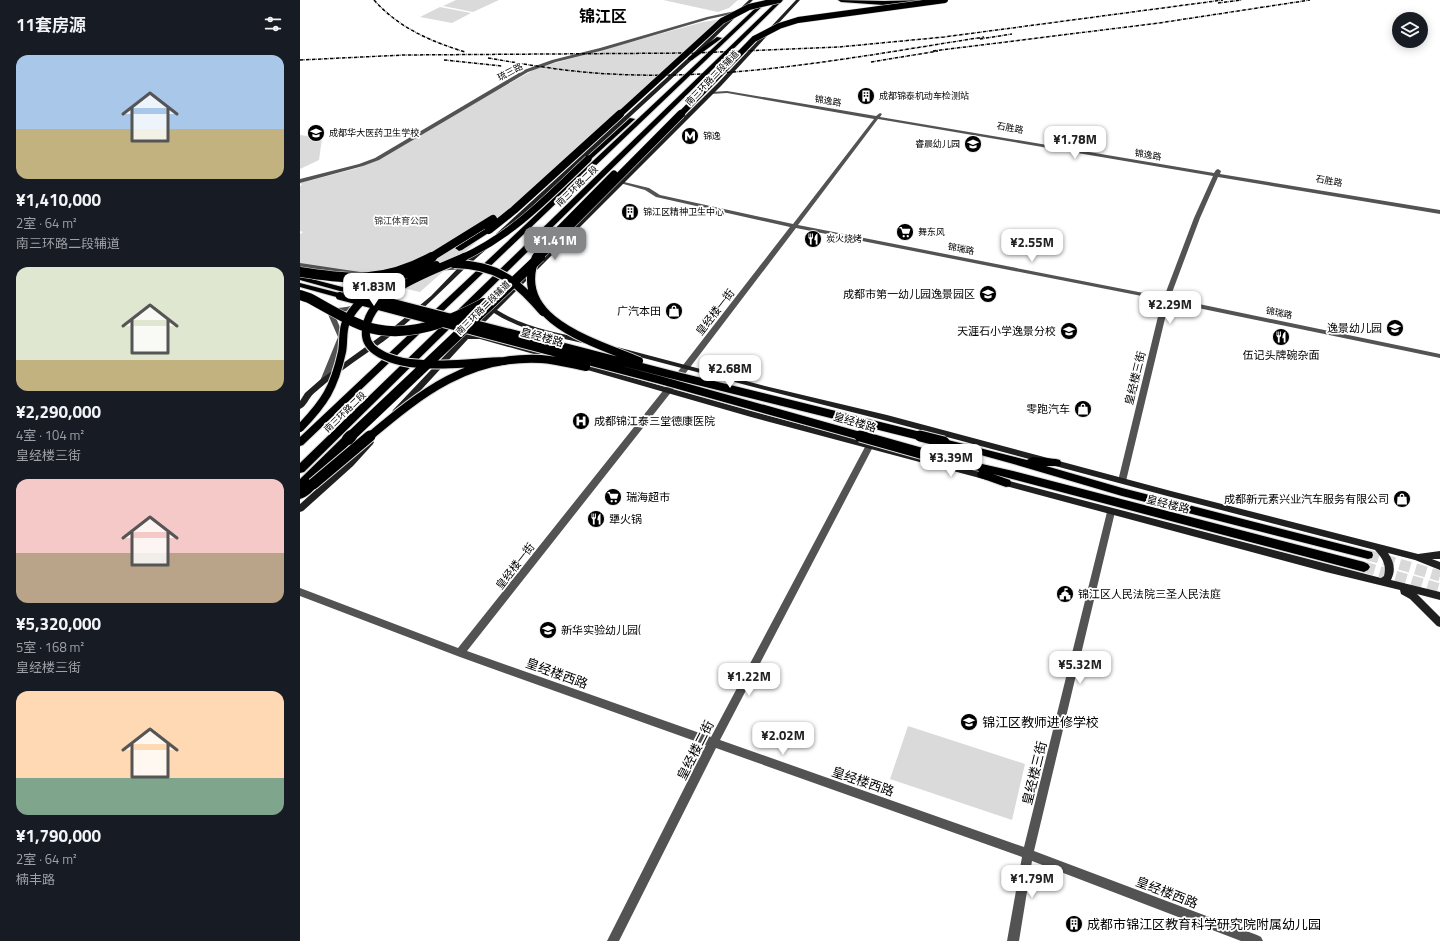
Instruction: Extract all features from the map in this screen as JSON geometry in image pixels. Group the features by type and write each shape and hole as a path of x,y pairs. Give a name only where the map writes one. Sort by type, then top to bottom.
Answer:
{"highway":[{"path":"690,59 724,33 757,0"},
{"name":"南三环路二段","path":"300,443 767,0"},
{"path":"300,428 326,398 334,383 342,350 346,324 357,306 369,295 483,234 514,210 722,21 732,14 748,7 780,0"},
{"name":"南三环路二段","path":"307,477 674,104 780,0"},
{"path":"841,0 884,3 925,0"},
{"path":"300,486 307,477 549,248 746,46 761,35 779,26 798,20 945,0"},
{"path":"659,102 637,115 526,217 501,237 488,246 402,286 387,295 373,308 365,327 368,344 374,350 394,360 428,365 541,359 660,380"},
{"path":"543,312 532,291 531,278 533,263 540,249 642,144 674,104"},
{"path":"300,272 357,279 387,275 410,268 443,250 495,218 547,179"},
{"path":"407,274 442,264 462,263 493,270 507,277 525,291 553,321 572,332 668,374"},
{"path":"300,278 343,293"},
{"path":"300,285 343,293"},
{"path":"300,295 365,326 392,332 405,331 437,324 468,312 507,287"},
{"name":"皇经楼路","path":"343,293 944,442 1010,459 1122,492 1368,555"},
{"name":"皇经楼路","path":"343,293 938,458 1013,475 1364,567"},
{"path":"300,495 307,477 440,382 467,370 505,361"},
{"path":"938,458 1006,483"},
{"path":"1010,459 1056,463"}],"main road":[{"path":"300,406 324,381 398,327 433,297 461,268 471,261 742,11 751,0"},
{"name":"南三环路二段辅道","path":"300,509 350,464 425,380 466,337 719,85 798,0"},
{"path":"493,310 501,316 533,330 687,366 769,389 887,418 1122,481 1416,557 1440,566"},
{"path":"466,337 480,337 669,389 751,414 870,445 1111,512 1440,596"},
{"path":"751,414 740,406 735,398 741,391 751,388 769,389"},
{"path":"1378,548 1388,559 1391,566 1388,578 1381,582"},
{"path":"1416,557 1440,555"},
{"path":"1396,586 1413,596 1440,623"}],"street":[{"name":"琉三路","path":"300,181 377,159 509,81 542,65 708,18 742,11"},
{"path":"719,85 733,89 879,115"},
{"name":"锦逸路","path":"711,93 727,92 879,115 1043,146 1217,173 1440,212"},
{"name":"皇经楼一街","path":"460,653 687,366 879,115"},
{"name":"石胜路","path":"1217,173 1440,208"},
{"name":"皇经楼三街","path":"1122,481 1166,299 1197,218 1217,173"},
{"name":"锦瑞路","path":"622,182 647,189 658,196 795,226 1166,299 1440,356"},
{"path":"300,265 355,273 376,274 461,268"},
{"path":"330,311 350,309 363,304 376,293 380,284 380,279 376,274"},
{"path":"300,295 321,301 330,311 340,337 324,381"},
{"name":"皇经楼二街","path":"613,941 713,743 870,445"},
{"name":"皇经楼三街","path":"1013,941 1028,854 1111,512"},
{"name":"皇经楼西路","path":"300,592 460,653 1028,854 1257,941"}],"green space":[{"path":"456,0 499,0 473,12 443,6"},
{"path":"663,0 738,0 729,8 718,12"},
{"path":"440,7 471,13 452,23 420,17"},
{"name":"锦江体育公园","path":"729,18 420,292 300,264 300,234 303,232 300,231 300,186 302,185 300,183 358,168 378,160 537,68 703,22"},
{"path":"300,135 322,138 319,160 300,169"},
{"path":"908,726 1025,764 1012,820 890,779"}],"tunnel":[{"path":"1368,555 1440,576"},
{"path":"1364,567 1440,589"}],"railway":[{"path":"374,0 384,10 405,26 427,38 465,52"},
{"path":"300,60 404,55 693,53 839,47 944,37 1223,0"},
{"path":"1218,3 1242,0"},
{"path":"933,51 1159,23 1310,0"},
{"path":"980,39 1012,34"},
{"path":"488,58 580,72 658,75 705,74 845,59 984,37"},
{"path":"871,62 938,51"},
{"path":"444,60 502,66"}],"place":[{"name":"成都锦泰机动车检测站","path":"866,96"},
{"name":"成都华大医药卫生学校","path":"316,133"},
{"name":"锦逸","path":"690,136"},
{"name":"睿晨幼儿园","path":"973,144"},
{"name":"锦江区精神卫生中心","path":"630,212"},
{"name":"舞东风","path":"905,232"},
{"name":"炭火烧烤","path":"813,239"},
{"name":"成都市第一幼儿园逸景园区","path":"988,294"},
{"name":"广汽本田","path":"674,311"},
{"name":"逸景幼儿园","path":"1395,328"},
{"name":"天涯石小学逸景分校","path":"1069,331"},
{"name":"伍记头牌碗杂面","path":"1281,337"},
{"name":"零跑汽车","path":"1083,409"},
{"name":"成都锦江泰三堂德康医院","path":"581,421"},
{"name":"瑞海超市","path":"613,497"},
{"name":"成都新元素兴业汽车服务有限公司","path":"1402,499"},
{"name":"犟火锅","path":"596,519"},
{"name":"锦江区人民法院三圣人民法庭","path":"1065,594"},
{"name":"新华实验幼儿园(","path":"548,630"},
{"name":"锦江区教师进修学校","path":"969,722"},
{"name":"成都市锦江区教育科学研究院附属幼儿园","path":"1074,924"}],"district":[{"name":"锦江区","path":"603,16"}]}
